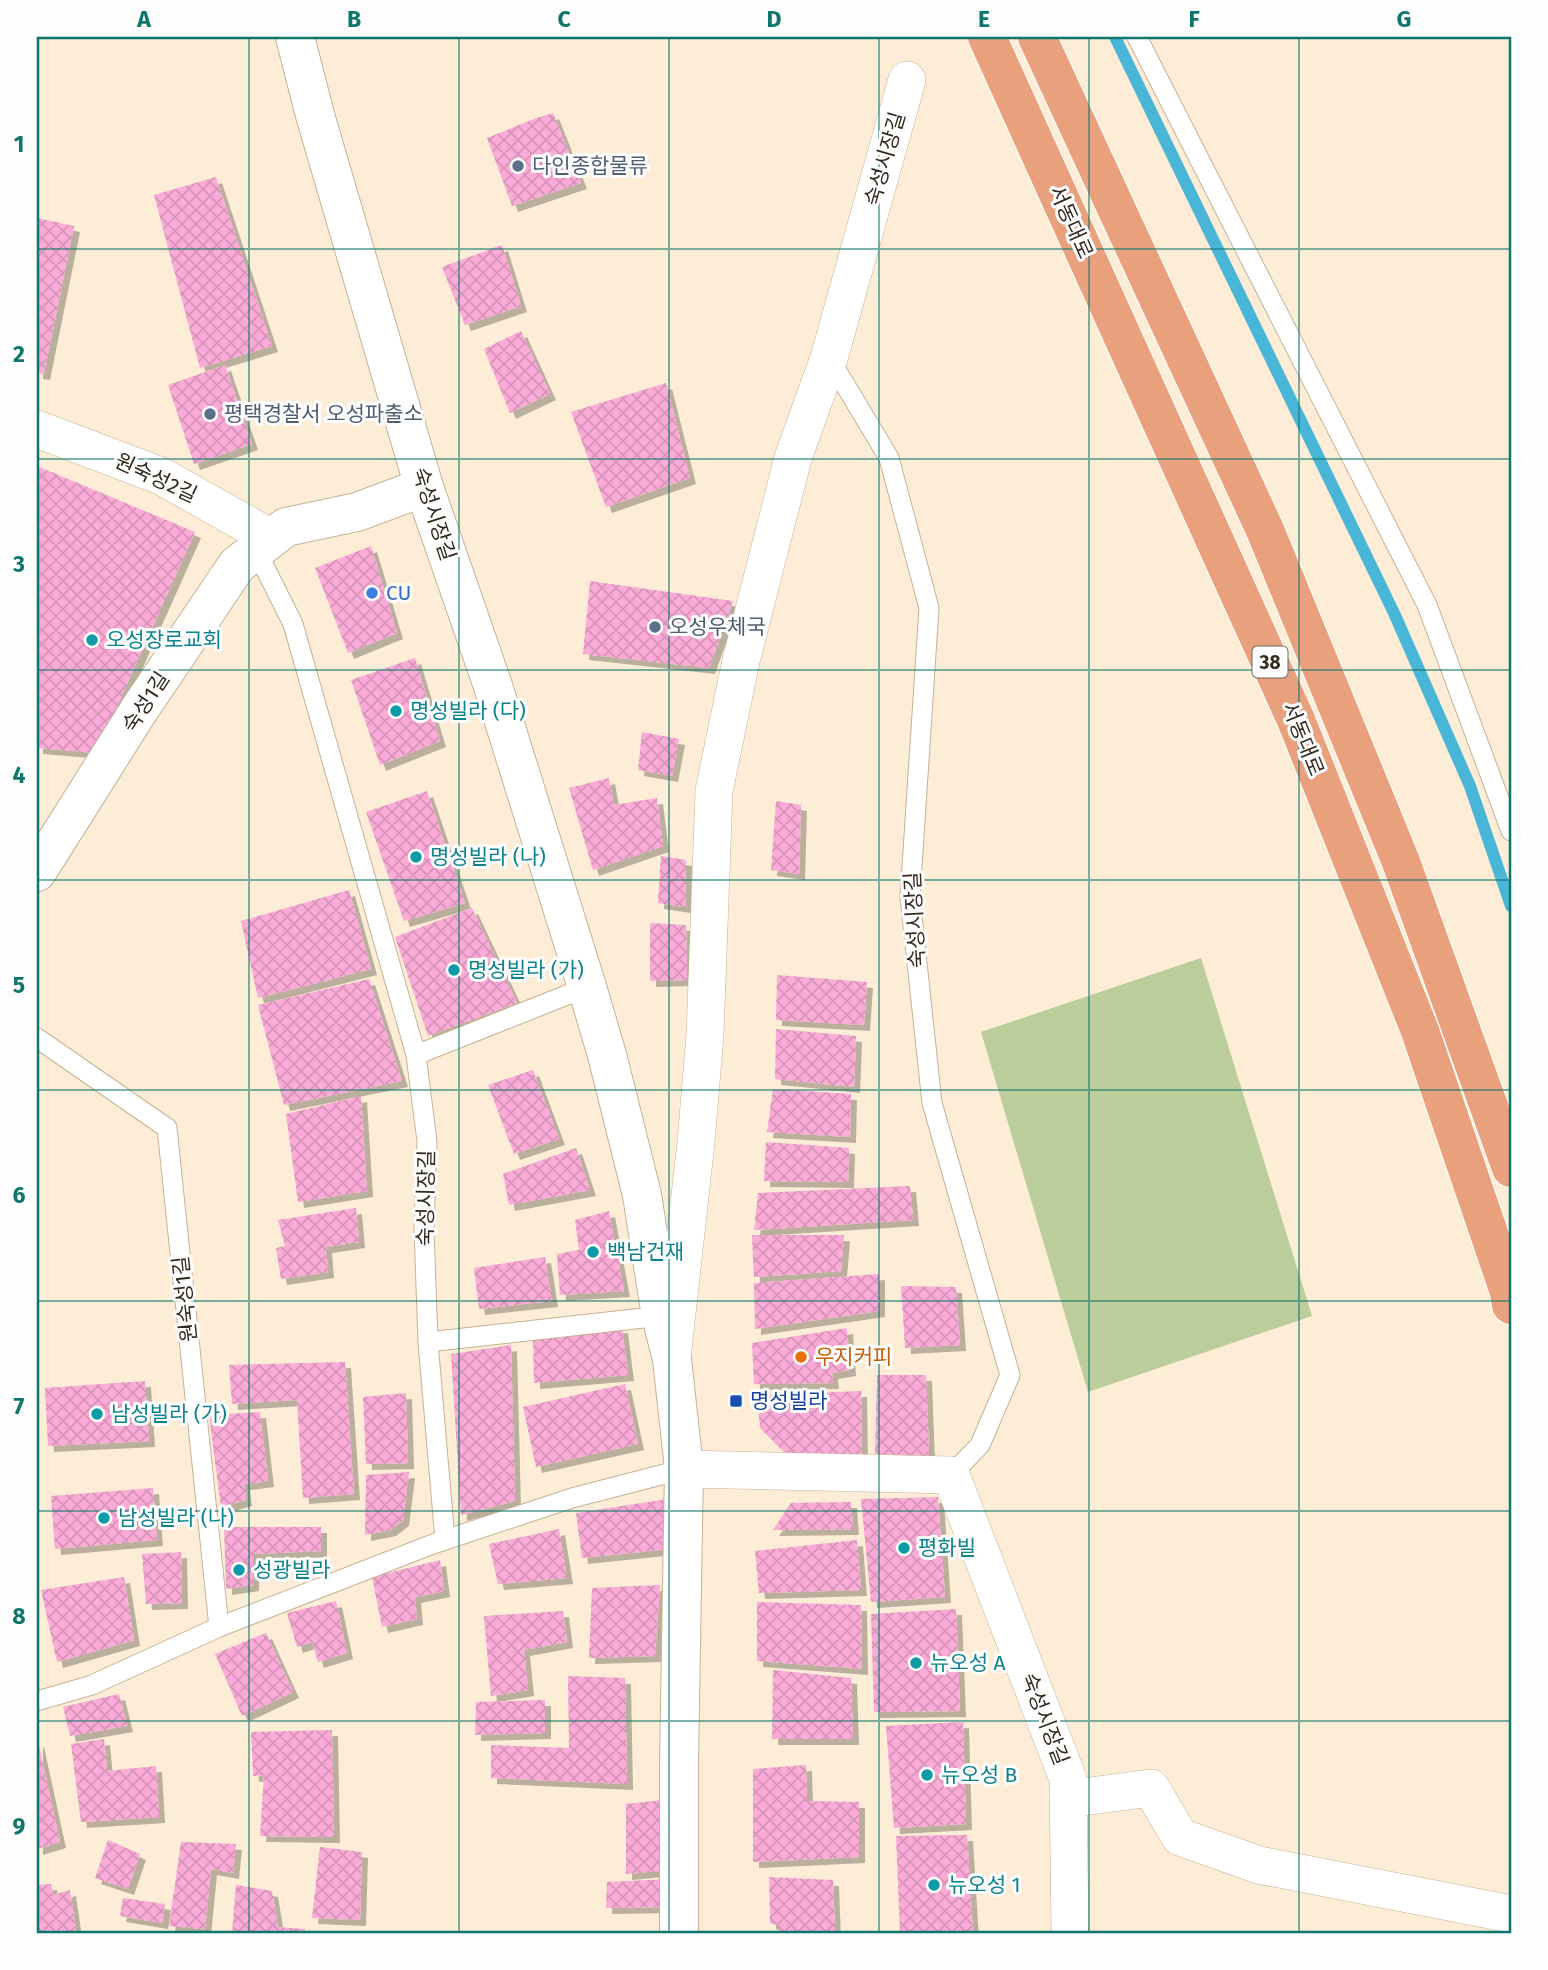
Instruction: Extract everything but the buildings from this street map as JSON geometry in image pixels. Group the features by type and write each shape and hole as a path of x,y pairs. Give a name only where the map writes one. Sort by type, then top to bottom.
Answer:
{"main road":[{"name":"서동대로","path":"987,37 1296,720 1420,1031 1509,1292 1511,1305"},
{"name":"38","path":"1037,37 1265,530 1401,862 1511,1168"}],"street":[{"name":"숙성시장길","path":"295,37 315,116 424,487 493,685 587,987 642,1195 660,1316 671,1359 684,1469 679,1933"},
{"name":"숙성시장길","path":"671,1359 696,1142 705,1035 714,792 741,661 793,458 829,358 907,80"},
{"name":"원숙성2길","path":"37,429 162,476 263,544"},
{"name":"숙성1길","path":"37,872 139,710 237,565 286,527 357,512 424,487"},
{"path":"684,1469 951,1475"},
{"name":"숙성시장길","path":"951,1475 1068,1779 1070,1933"},
{"path":"1069,1800 1151,1788 1180,1837 1259,1865 1511,1914"}],"lane":[{"path":"1137,37 1427,604 1511,831"},
{"name":"숙성시장길","path":"829,358 889,458 929,608 910,897 914,938 932,1103 1010,1375 980,1445 951,1475"},
{"name":"숙성시장길","path":"263,544 293,624 416,1055 427,1142 424,1229 428,1342 445,1540"},
{"path":"416,1055 587,987"},
{"name":"원숙성1길","path":"37,1038 167,1128 219,1628"},
{"path":"428,1342 660,1316"},
{"path":"37,1701 92,1685 219,1628 445,1540 572,1499 684,1469"}],"green space":[{"path":"1201,958 1312,1316 1088,1392 981,1032"}],"waterway":[{"path":"1115,37 1394,613 1470,786 1511,906"}],"place":[{"name":"다인종합물류","path":"518,166"},
{"name":"평택경찰서 오성파출소","path":"210,414"},
{"name":"CU","path":"372,593"},
{"name":"오성우체국","path":"655,627"},
{"name":"오성장로교회","path":"92,640"},
{"name":"명성빌라 (다)","path":"396,711"},
{"name":"명성빌라 (나)","path":"416,857"},
{"name":"명성빌라 (가)","path":"454,970"},
{"name":"백남건재","path":"593,1252"},
{"name":"우지커피","path":"801,1357"},
{"name":"명성빌라","path":"736,1401"},
{"name":"남성빌라 (가)","path":"97,1414"},
{"name":"남성빌라 (나)","path":"104,1518"},
{"name":"평화빌","path":"904,1548"},
{"name":"성광빌라","path":"239,1570"},
{"name":"뉴오성 A","path":"916,1663"},
{"name":"뉴오성 B","path":"927,1775"},
{"name":"뉴오성 1","path":"934,1885"}]}
